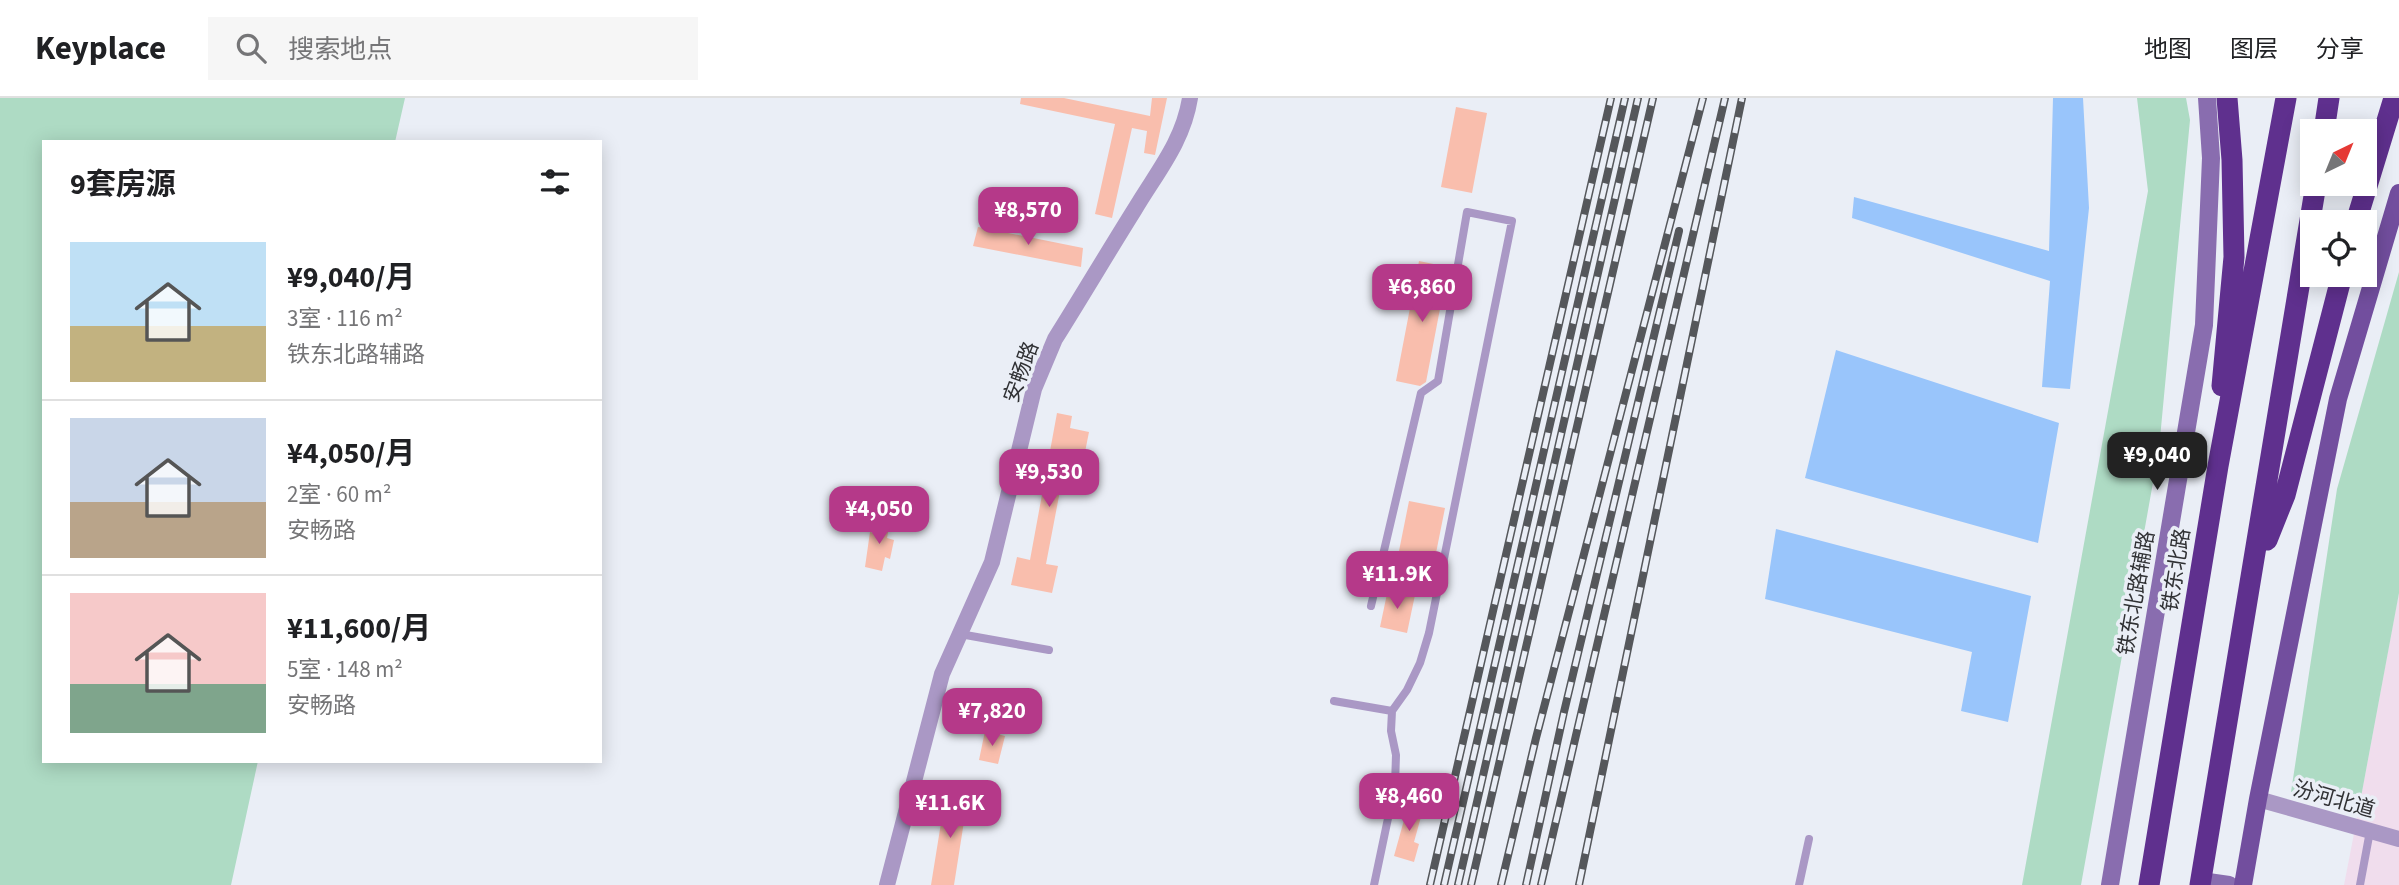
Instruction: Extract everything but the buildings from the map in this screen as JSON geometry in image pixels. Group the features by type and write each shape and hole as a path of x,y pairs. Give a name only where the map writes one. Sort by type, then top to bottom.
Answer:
{"highway":[{"path":"2218,466 2220,408 2234,257 2234,195 2227,98"},
{"name":"铁东北路","path":"2149,885 2218,466 2286,98"},
{"path":"2326,119 2329,98"},
{"path":"2360,210 2394,98"},
{"path":"2200,883 2314,196"},
{"path":"2252,578 2285,495 2339,287"}],"main road":[{"path":"2243,885 2338,399 2399,193"}],"street":[{"name":"安畅路","path":"887,885 942,674 992,562 1034,389 1062,328 1172,152 1186,119 1189,98"},
{"name":"铁东北路辅路","path":"2110,885 2204,325 2211,158 2207,98"},
{"name":"汾河北道","path":"2258,799 2399,839"},
{"path":"2200,883 2229,885"}],"lane":[{"path":"1371,606 1421,393 1438,381 1467,212 1512,221 1429,633 1420,663 1407,690 1392,711 1391,731 1396,755 1395,785 1374,885"},
{"path":"960,634 1049,650"},
{"path":"1334,701 1392,711"},
{"path":"2360,885 2370,831"},
{"path":"1799,885 1809,839"}],"shaded area":[{"path":"2399,592 2399,885 2344,885 2359,808"}],"green space":[{"path":"0,98 405,98 395,140 42,140 42,763 258,763 231,885 0,885"},
{"path":"2137,98 2186,98 2190,120 2159,449 2081,885 2022,885 2148,191"},
{"path":"2399,272 2399,593 2359,808 2291,792 2337,489"}],"water":[{"path":"2053,98 2083,98 2089,208 2070,389 2042,387 2050,281 1852,218 1854,197 2049,251"},
{"path":"1836,350 2059,423 2038,543 1805,478"},
{"path":"1776,529 2031,596 2008,722 1961,711 1972,652 1765,599"}],"railway":[{"path":"1430,885 1611,98"},
{"path":"1444,885 1625,98"},
{"path":"1458,885 1638,98"},
{"path":"1471,885 1653,98"},
{"path":"1501,885 1536,738 1703,98"},
{"path":"1541,885 1725,98"},
{"path":"1579,885 1742,98"},
{"path":"1526,885 1564,712 1679,231"}]}
